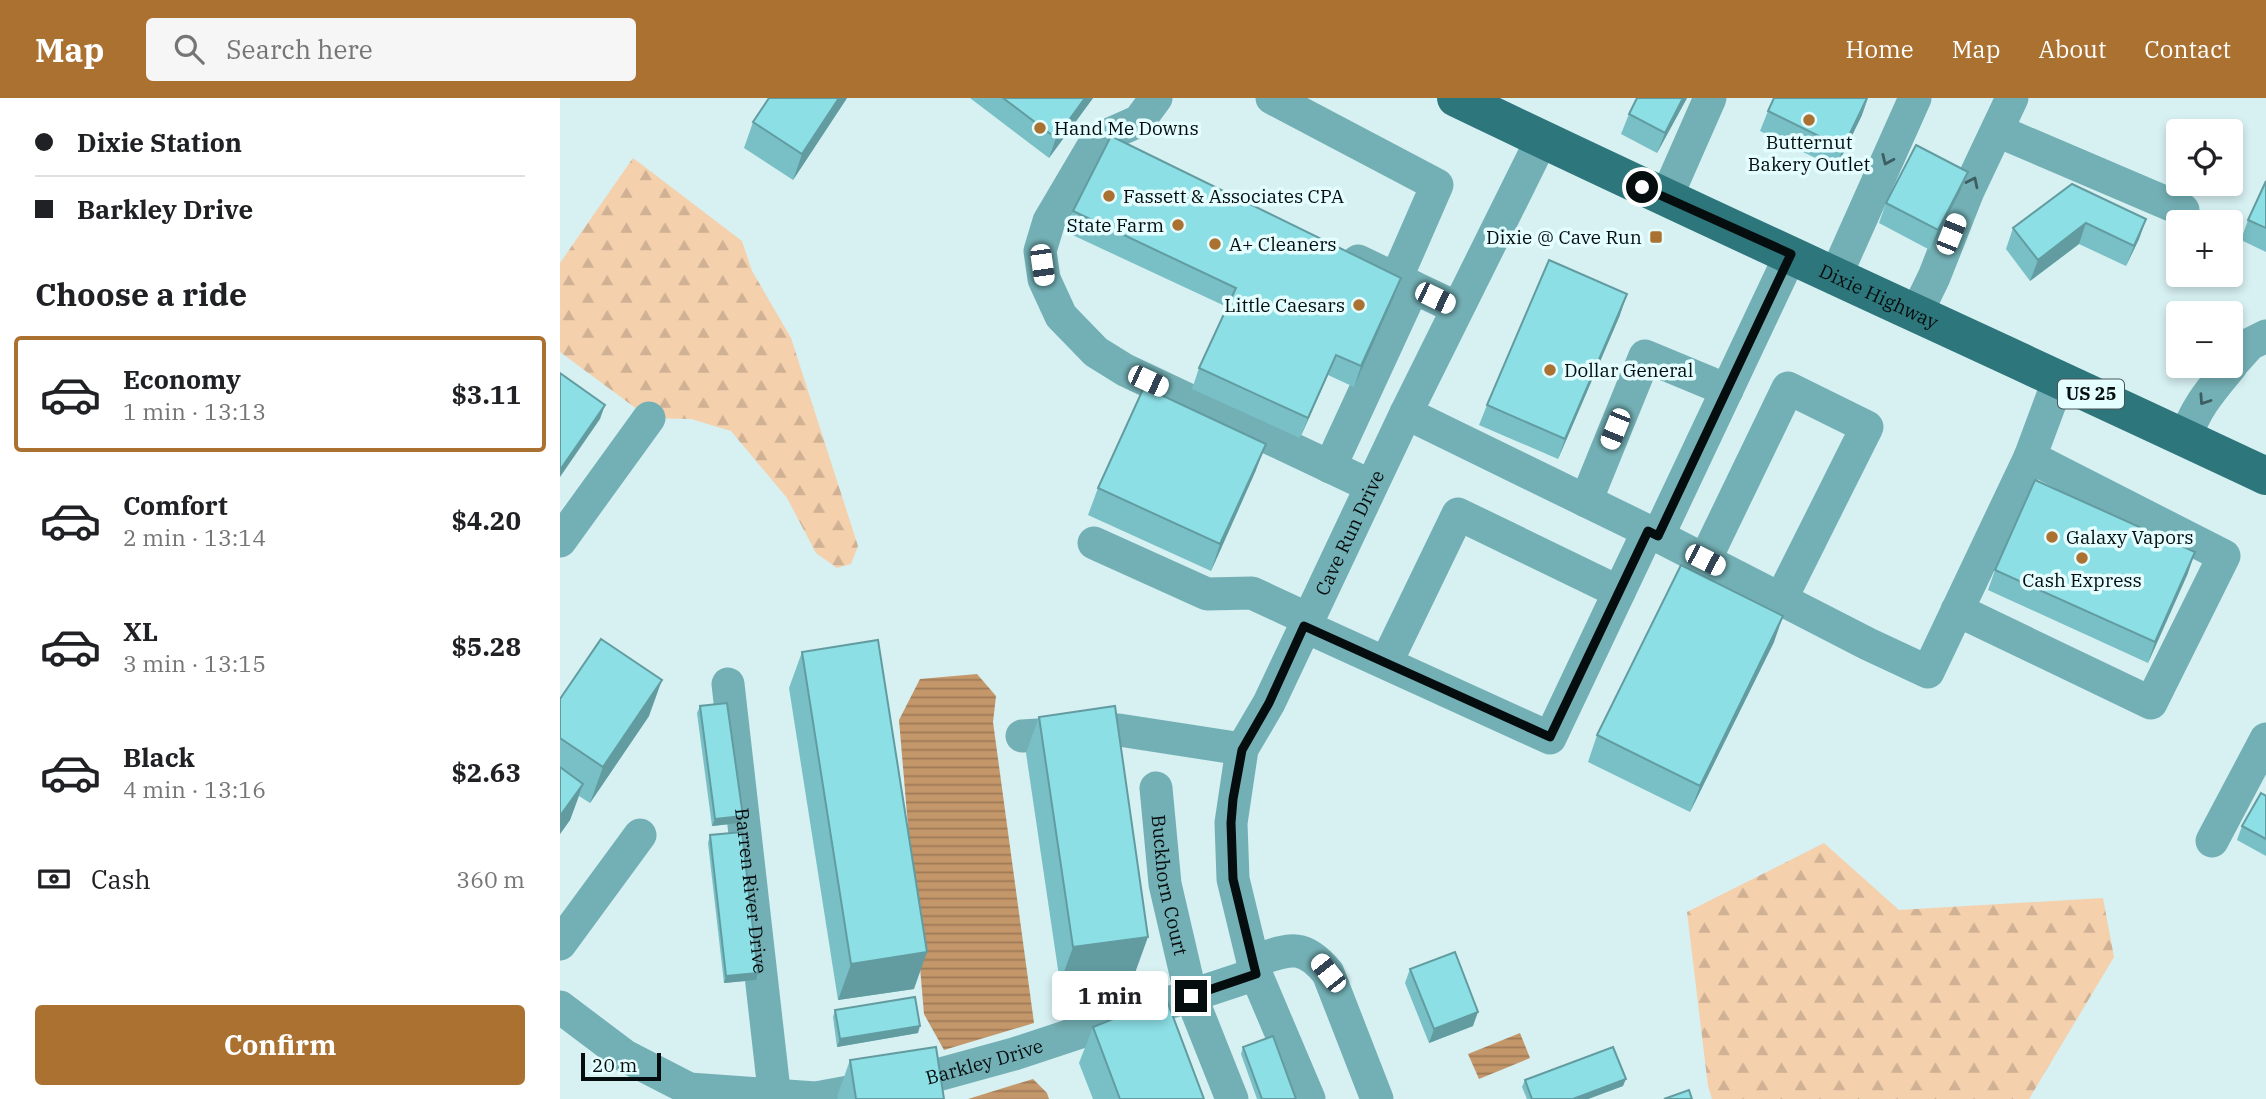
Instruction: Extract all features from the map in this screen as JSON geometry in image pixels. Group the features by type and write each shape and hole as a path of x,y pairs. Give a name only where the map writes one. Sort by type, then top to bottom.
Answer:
{"main road":[{"name":"Dixie Highway","path":"1460,99 1666,198 2266,476"}],"street":[{"path":"1156,98 1139,121 1103,137 1092,148 1049,221 1041,251 1044,279 1061,316 1096,352 1125,370 1371,486"},
{"path":"1272,98 1437,185 1404,283 1330,467"},
{"path":"1666,198 1710,98"},
{"path":"1836,275 1915,98"},
{"path":"1917,312 1968,191 2012,98"},
{"path":"1998,131 2183,210"},
{"path":"1110,135 1144,154"},
{"name":"Cave Run Drive","path":"1309,1099 1254,968 1233,879 1231,823 1242,750 1269,703 1406,413 1542,139"},
{"path":"1335,250 1457,309"},
{"path":"1094,542 1207,594 1252,593 1386,663 1550,737 1619,592 1653,533 1727,390 1791,254"},
{"path":"2243,352 2250,344 2266,336"},
{"path":"1586,501 1645,356 1727,390"},
{"path":"2186,438 2203,399 2221,378"},
{"path":"1406,413 1653,533 1928,672 2030,457 2059,379"},
{"path":"1705,560 1788,388 1867,427 1781,599"},
{"path":"560,541 649,418"},
{"path":"1957,610 2151,703 2224,556 2030,457"},
{"path":"1386,663 1458,514 1619,592"},
{"name":"Barren River Drive","path":"728,684 775,1097"},
{"path":"1022,736 1119,730 1242,750"},
{"path":"2212,841 2266,739"},
{"name":"Buckhorn Court","path":"1156,788 1165,884 1191,996 1232,1099"},
{"path":"560,944 640,835"},
{"name":"Barkley Drive","path":"560,1007 625,1056 689,1094 816,1098 930,1077 1014,1055 1191,996 1254,968 1279,953 1298,950 1315,956 1328,973 1377,1099"}],"green space":[{"path":"633,158 742,241 752,271 791,338 858,546 851,564 837,568 816,553 787,498 731,431 691,419 649,418 560,352 560,263"},
{"path":"1824,843 1899,910 2103,898 2114,957 2029,1099 1712,1099 1708,1086 1687,912"}],"shaded area":[{"path":"977,674 996,696 993,722 1034,1023 944,1050 924,1014 899,720 920,679"},
{"path":"1520,1033 1530,1058 1479,1079 1468,1054"},
{"path":"1033,1079 1047,1093 1049,1099 968,1099"}],"building":[{"path":"769,98 839,98 802,154 753,122"},
{"path":"1003,98 1085,98 1056,138"},
{"path":"1637,98 1683,98 1665,133 1629,114"},
{"path":"1774,98 1867,98 1843,148 1768,111"},
{"path":"1111,136 1401,278 1361,366 1336,355 1308,418 1199,368 1236,288 1073,211"},
{"path":"1916,145 1968,172 1938,230 1886,203"},
{"path":"2266,181 2266,228 2248,220"},
{"path":"2072,184 2146,219 2134,246 2086,223 2038,260 2013,228"},
{"name":"Dollar General","path":"1549,260 1627,294 1565,439 1487,405"},
{"path":"560,373 605,405 560,470"},
{"path":"1144,387 1266,444 1220,544 1098,488"},
{"path":"2035,480 2195,552 2155,642 1995,570"},
{"path":"1681,565 1783,616 1700,786 1597,735"},
{"path":"601,639 662,680 603,767 560,738 560,699"},
{"path":"878,640 927,952 851,964 802,652"},
{"path":"727,703 743,816 715,819 700,706"},
{"path":"1115,706 1148,937 1073,947 1039,717"},
{"path":"560,767 583,784 560,816"},
{"path":"2261,793 2266,796 2266,839 2242,826"},
{"path":"742,832 758,973 726,976 710,835"},
{"path":"1455,952 1478,1012 1434,1029 1410,969"},
{"path":"915,997 920,1026 840,1039 835,1010"},
{"path":"1166,998 1204,1099 1120,1099 1093,1027"},
{"path":"1273,1036 1296,1099 1262,1099 1243,1047"},
{"path":"936,1047 944,1099 856,1099 850,1060"},
{"path":"1613,1047 1626,1079 1573,1099 1532,1099 1525,1080"},
{"path":"1689,1090 1692,1099 1664,1099"}],"place":[{"name":"Butternut Bakery Outlet","path":"1809,120"},
{"name":"Hand Me Downs","path":"1040,128"},
{"name":"Fassett & Associates CPA","path":"1109,196"},
{"name":"State Farm","path":"1178,225"},
{"name":"Dixie @ Cave Run","path":"1656,237"},
{"name":"A+ Cleaners","path":"1215,244"},
{"name":"Little Caesars","path":"1359,305"},
{"name":"Dollar General","path":"1550,370"},
{"name":"Galaxy Vapors","path":"2052,537"},
{"name":"Cash Express","path":"2082,558"}],"route":[{"path":"1191,996 1256,974 1233,879 1233,799 1242,750 1269,703 1304,626 1550,737 1648,531 1658,536 1791,254 1642,187"}]}
